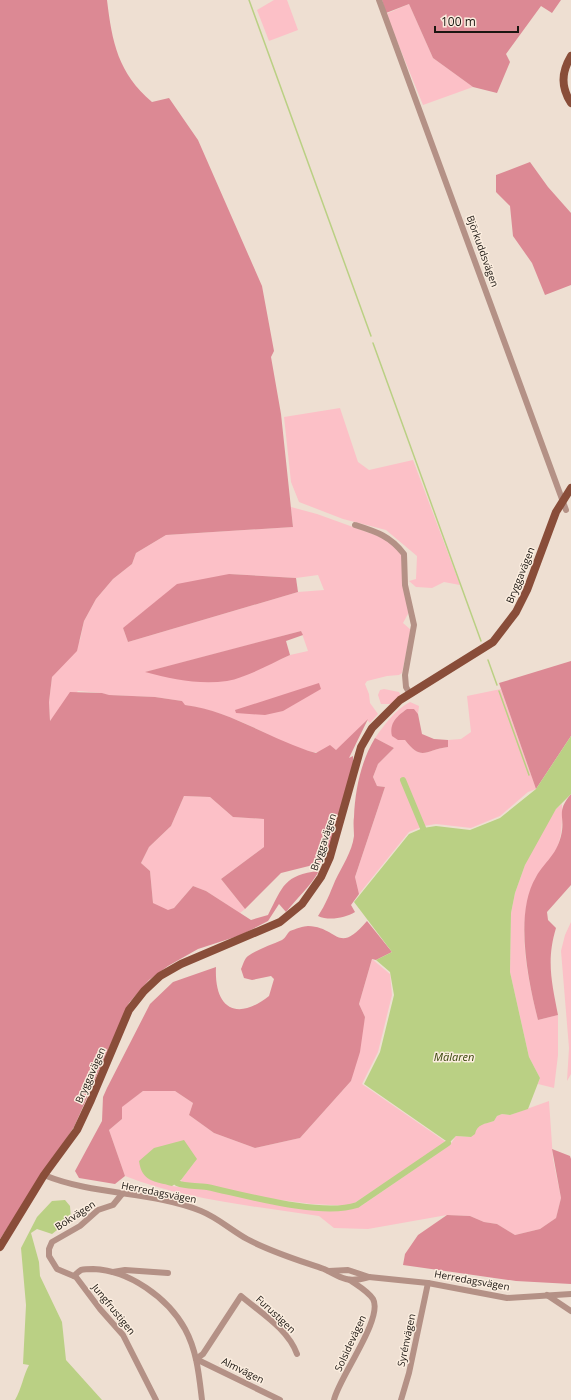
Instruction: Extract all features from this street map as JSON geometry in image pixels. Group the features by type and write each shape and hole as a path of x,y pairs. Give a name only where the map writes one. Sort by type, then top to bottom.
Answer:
{"main road":[{"path":"571,56 565,68 562,79 565,93 571,103"},
{"name":"Bryggavägen","path":"0,1247 44,1175 76,1130 91,1100 129,1010 144,991 160,976 181,964 280,922 302,904 314,890 330,857 361,747 372,728 400,700 493,642 516,612 527,590 556,512 571,488"}],"street":[{"name":"Björkuddsvägen","path":"379,0 566,510"},
{"path":"355,525 378,532 390,539 404,554 405,585 414,625 405,675 406,687 410,694"},
{"name":"Herredagsvägen","path":"44,1175 90,1189 149,1198 201,1211 264,1247 350,1280 370,1277"},
{"name":"Bokvägen","path":"74,1276 62,1272 54,1266 49,1249 52,1242 80,1226 98,1210 113,1204 122,1194"},
{"path":"74,1276 82,1270 89,1269 113,1272 125,1270 168,1273"},
{"name":"Herredagsvägen","path":"329,1271 348,1270 370,1277 428,1283 507,1298 571,1294"},
{"path":"113,1272 145,1287 170,1309 185,1328 196,1359 202,1400"},
{"name":"Jungfrustigen","path":"74,1276 123,1335 156,1400"},
{"name":"Solsidevägen","path":"334,1400 356,1358 375,1312 374,1300 350,1280"},
{"name":"Syrénvägen","path":"401,1400 410,1373 428,1283"},
{"path":"546,1295 571,1311"},
{"name":"Furustigen","path":"196,1359 203,1354 241,1296 287,1336 293,1344 297,1354"},
{"name":"Almvägen","path":"196,1359 280,1400"}],"shaded area":[{"path":"0,0 107,0 114,43 124,68 131,80 152,102 169,98 198,140 262,286 274,351 271,357 281,414 293,527 166,535 136,553 132,564 113,579 96,599 84,621 77,651 52,677 49,702 50,721 70,692 155,697 182,701 185,705 219,713 283,741 316,753 330,745 336,750 368,719 349,758 353,756 353,764 328,852 321,863 281,873 245,909 221,879 264,847 264,819 233,817 210,797 184,796 171,826 149,847 141,863 150,871 153,903 168,910 174,908 193,886 206,891 251,920 268,915 277,896 291,879 298,875 319,871 308,887 286,912 279,904 268,921 241,935 198,949 168,966 149,980 129,1003 74,1127 0,1239"},
{"path":"274,0 287,0 298,30 269,41 257,10"},
{"path":"382,0 561,0 552,13 541,6 506,54 510,62 497,93 473,87 433,58 409,4 386,13"},
{"path":"409,4 433,58 473,87 423,105 386,14"},
{"path":"530,162 548,187 571,213 571,285 545,295 532,263 513,236 510,206 496,192 496,175"},
{"path":"340,408 358,462 369,470 413,460 460,585 444,582 432,588 416,587 409,581 416,579 417,556 386,530 343,519 299,502 291,482 284,417"},
{"path":"291,507 317,514 389,540 403,555 409,612 403,623 411,630 402,673 399,675 387,676 367,681 365,684 369,694 370,703 378,714 370,723 367,720 334,751 323,753 311,752 289,745 246,724 208,710 184,705 182,701 155,697 108,695 78,691 50,721 49,702 52,677 80,640 84,621 96,599 113,579 132,564 136,553 166,535 293,527","holes":["229,574 296,578 318,575 324,590 298,592 128,642 123,628","301,631 308,651 290,655 241,677 146,672"]},
{"path":"229,574 296,578 298,592 128,642 123,628 177,584"},
{"path":"301,631 303,635 286,641 290,655 235,679 217,682 196,682 145,672"},
{"path":"571,661 571,736 536,789 499,683"},
{"path":"319,683 321,689 283,711 265,715 236,713 235,710"},
{"path":"384,689 399,692 401,696 391,704 381,704 378,695 380,690"},
{"path":"501,689 536,789 528,792 500,816 471,828 436,824 424,826 409,832 359,894 355,877 385,787 377,786 373,777 378,764 394,748 375,738 395,713 410,702 419,706 418,714 414,709 407,709 397,717 398,740 405,740 411,747 420,753 448,747 448,740 461,739 471,732 467,696"},
{"path":"407,709 414,709 418,714 422,734 434,739 448,740 448,747 420,753 411,747 405,740 398,740 392,736 391,731 395,720"},
{"path":"375,738 394,748 378,764 373,777 377,786 385,787 355,877 359,894 351,905 355,912 347,916 337,918 322,918 318,916 326,903 353,842 357,786 362,766"},
{"path":"571,794 571,885 547,912 548,920 556,928 551,951 551,972 558,1015 538,1020 527,967 524,928 526,909 529,892 539,871 553,854 559,843 562,829 562,810 566,800"},
{"path":"184,796 210,797 233,817 264,819 264,847 221,879 245,909 240,913 206,891 193,886 174,908 168,911 153,903 150,871 141,863 149,847 171,826"},
{"path":"562,804 561,832 558,845 548,863 535,879 525,913 524,931 527,967 538,1020 558,1015 558,1055 554,1088 538,1084 540,1078 529,1057 510,972 511,913 515,893 525,865 541,832 556,809"},
{"path":"367,921 392,952 376,960 372,959 359,1004 365,1017 360,1052 351,1081 300,1138 255,1148 214,1133 189,1115 193,1103 175,1091 143,1091 122,1107 122,1119 109,1130 125,1176 115,1184 79,1178 75,1171 102,1121 103,1097 107,1088 150,1004 173,982 216,967 216,981 223,1001 229,1007 237,1009 247,1008 257,1004 269,996 274,979 271,976 252,980 244,978 241,969 248,956 260,949 282,940 290,931 299,928 308,926 318,928 343,938 349,937"},
{"path":"571,922 571,1074 567,1081 569,1048 561,951 565,935"},
{"path":"372,959 390,974 392,995 378,1052 362,1084 446,1142 350,1206 312,1204 265,1198 197,1183 184,1184 181,1180 197,1159 172,1186 203,1189 305,1209 326,1211 345,1210 361,1206 450,1145 456,1136 471,1137 479,1125 494,1121 497,1116 502,1114 510,1115 549,1101 553,1159 561,1198 556,1218 540,1229 515,1235 497,1224 484,1222 470,1216 447,1215 368,1229 334,1228 319,1216 196,1197 125,1176 109,1130 122,1119 121,1107 143,1091 175,1091 193,1103 189,1115 214,1133 255,1148 300,1138 351,1081 365,1017 359,1004"},
{"path":"552,1149 570,1156 571,1159 571,1284 516,1281 403,1265 405,1254 418,1235 447,1215 470,1216 484,1222 497,1224 515,1235 540,1229 556,1218 561,1198"}],"water":[{"name":"Mälaren","path":"571,736 571,794 556,809 525,865 515,893 511,913 510,972 529,1057 540,1078 528,1109 510,1115 502,1114 497,1116 494,1121 480,1126 471,1137 456,1136 449,1143 364,1084 380,1052 394,995 390,972 376,960 392,952 354,902 409,834 423,828 436,826 470,830 500,818 536,789"},
{"path":"184,1140 197,1159 181,1180 172,1186 150,1180 146,1177 139,1161 154,1148"},
{"path":"65,1200 70,1206 71,1219 52,1234 37,1229 31,1233 39,1262 40,1276 62,1322 66,1360 102,1400 15,1400 29,1365 23,1364 26,1305 21,1248 37,1217 52,1201"}],"waterway":[{"path":"249,0 371,336"},
{"path":"373,343 481,641"},
{"path":"488,660 497,685"},
{"path":"499,691 529,775"},
{"path":"403,780 423,828"},
{"path":"177,1183 207,1187 283,1204 304,1207 342,1208 357,1205 448,1143"}]}
